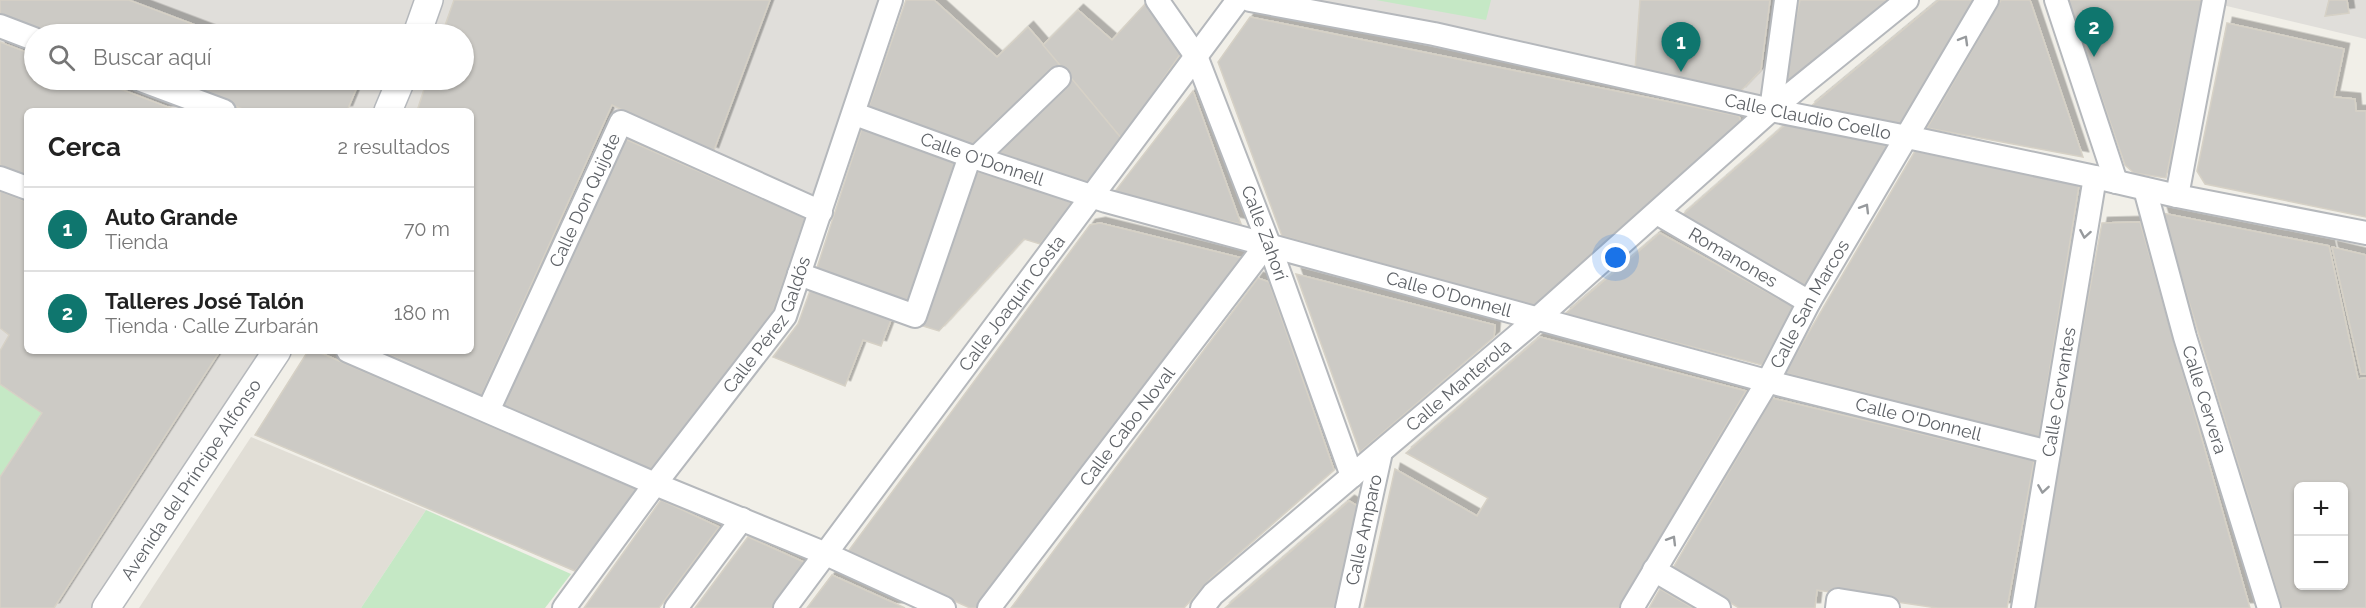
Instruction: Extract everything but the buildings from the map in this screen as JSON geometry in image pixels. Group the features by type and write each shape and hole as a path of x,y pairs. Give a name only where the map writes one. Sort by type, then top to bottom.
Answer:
{"street":[{"path":"421,24 429,0"},
{"name":"Calle Pérez Galdós","path":"564,608 655,484 785,316 855,114 891,0"},
{"name":"Calle Zahorí","path":"1157,0 1197,56 1352,476"},
{"name":"Calle Joaquín Costa","path":"785,608 1238,0"},
{"name":"Calle Claudio Coello","path":"1250,0 1434,34 1770,110 1907,136 2177,196 2366,233"},
{"path":"1770,110 1786,0"},
{"name":"Calle Manterola","path":"1202,608 1213,594 1539,318 1770,110 1907,0"},
{"name":"Calle San Marcos","path":"1632,608 1768,381 1809,302 1987,0"},
{"path":"2056,0 2106,179"},
{"path":"2177,196 2214,0"},
{"path":"0,26 24,35"},
{"path":"799,274 915,316 973,157 1059,78"},
{"path":"168,90 216,108"},
{"path":"389,108 397,90"},
{"name":"Calle O'Donnell","path":"855,114 1091,197 1768,381 2049,452"},
{"name":"Calle Don Quijote","path":"488,411 621,122 821,212"},
{"path":"0,178 24,187"},
{"name":"Calle Cervantes","path":"2023,608 2049,452 2106,179"},
{"name":"Calle Cervera","path":"2145,189 2185,337 2269,608"},
{"name":"Romanones","path":"1657,213 1809,302"},
{"name":"Calle Cabo Noval","path":"990,608 1268,246"},
{"name":"Avenida del Príncipe Alfonso","path":"106,608 275,354"},
{"path":"355,354 655,484 826,554 944,608"},
{"name":"Calle Amparo","path":"1347,608 1381,452"},
{"path":"676,608 742,519"},
{"path":"1654,570 1719,608"},
{"path":"1837,608 1838,600 1888,608"}],"shaded area":[{"path":"0,0 890,0 785,316 655,484 355,354 474,354 474,108 24,108 24,354 275,354 105,608 0,608"},
{"path":"1250,0 1907,0 1771,110"},
{"path":"2214,0 2366,0 2366,39 2214,3"},
{"path":"251,437 426,510 361,608 139,608"}],"green space":[{"path":"1376,0 1491,0 1486,20"},
{"path":"0,384 42,413 0,477"},
{"path":"426,510 571,574 545,608 361,608"}],"place":[{"name":"Talleres José Talón","path":"2094,57"},
{"name":"Auto Grande","path":"1681,72"}]}
